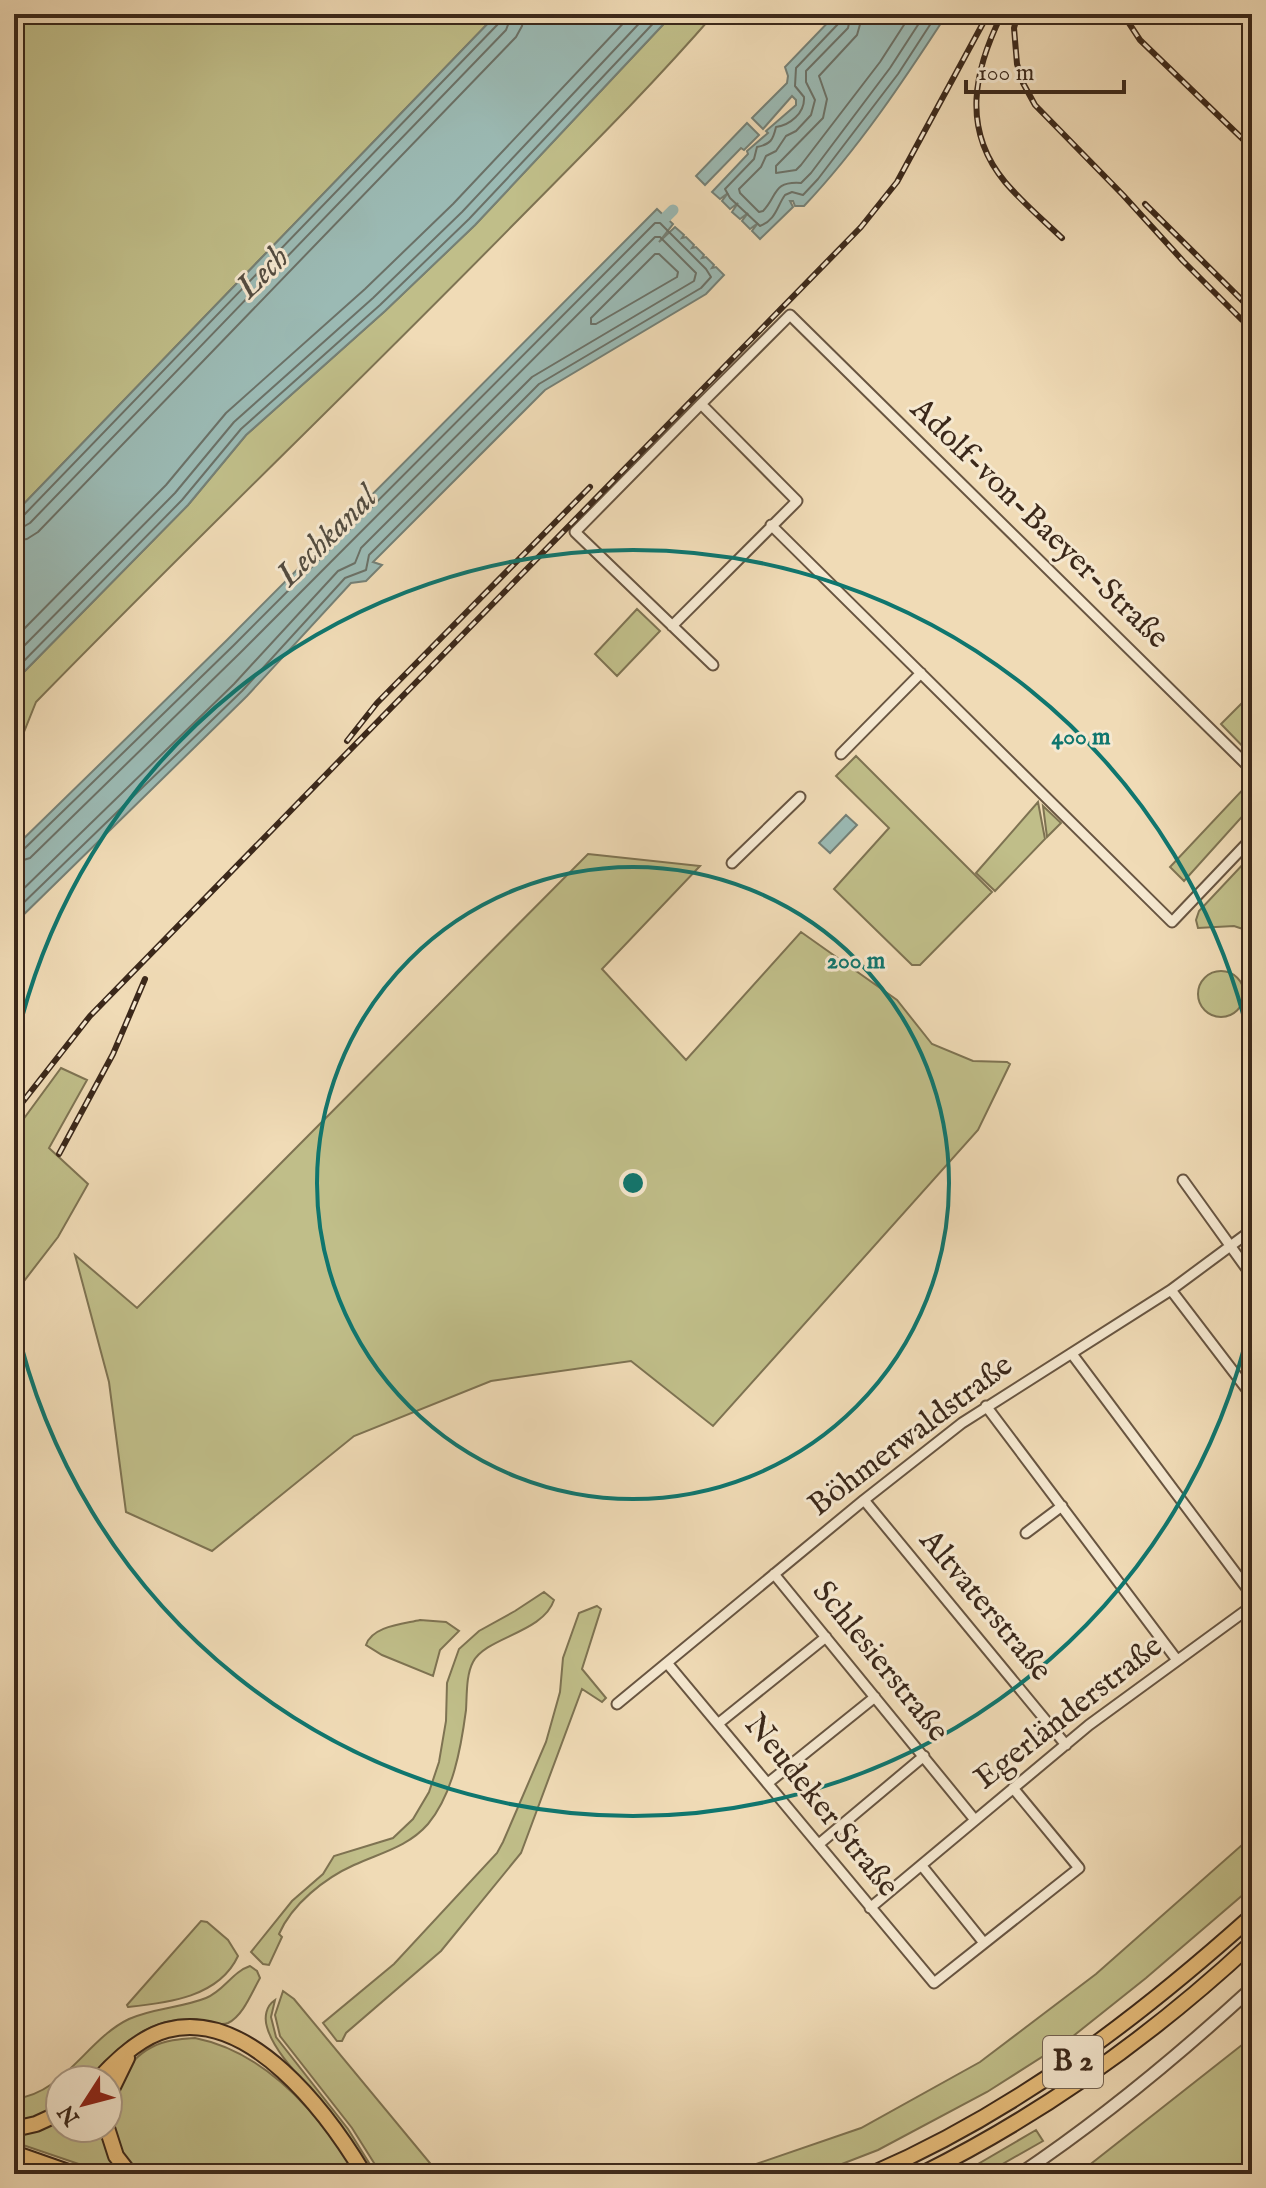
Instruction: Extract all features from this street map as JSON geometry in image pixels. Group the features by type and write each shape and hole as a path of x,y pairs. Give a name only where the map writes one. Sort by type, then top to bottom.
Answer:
{"highway":[{"name":"B 2","path":"872,2174 969,2127 1064,2068 1159,1996 1252,1916"},
{"name":"B 2","path":"922,2174 1005,2130 1087,2077 1146,2033 1252,1943"},
{"path":"112,2064 165,2030 183,2027 220,2033 254,2049 291,2079 312,2101 364,2174"},
{"path":"123,2064 133,2049"},
{"path":"14,2129 44,2120"},
{"path":"112,2144 116,2156 130,2174"},
{"path":"14,2153 74,2174"}],"street":[{"name":"Adolf-von-Baeyer-Straße","path":"701,404 790,315 1252,770"},
{"path":"672,626 797,501 701,404 575,532 672,626 713,665"},
{"path":"771,525 1172,922 1252,838"},
{"path":"841,754 921,673"},
{"path":"732,863 800,797"},
{"path":"1183,1180 1252,1276"},
{"name":"Böhmerwaldstraße","path":"617,1704 864,1500 986,1406 1171,1290 1252,1230"},
{"path":"1171,1290 1252,1396"},
{"path":"1072,1354 1252,1595"},
{"path":"986,1406 1177,1660"},
{"name":"Altvaterstraße","path":"864,1500 1066,1745"},
{"path":"1026,1533 1062,1506"},
{"name":"Schlesierstraße","path":"774,1574 975,1820"},
{"name":"Egerländerstraße","path":"870,1908 1066,1745 1252,1606"},
{"path":"719,1723 826,1637"},
{"name":"Neudeker Straße","path":"667,1663 934,1983 984,1943"},
{"path":"768,1783 875,1697"},
{"path":"819,1844 924,1756"},
{"path":"922,1866 984,1943 1079,1868 1013,1788"},
{"path":"1020,2174 1142,2083 1252,1988"}],"shaded area":[{"path":"14,14 497,14 14,514"},
{"path":"673,14 714,14 640,95 454,285 36,702 20,742 23,804 14,813 14,682 188,505 246,435 385,311 475,225"},
{"path":"637,609 660,631 617,676 595,654"},
{"path":"1252,693 1252,756 1221,724"},
{"path":"856,756 992,892 920,965 912,965 834,889 889,828 836,776"},
{"path":"1249,783 1252,796 1249,809 1184,881 1170,867"},
{"path":"1038,802 1045,839 995,891 976,873"},
{"path":"1043,806 1061,823 1047,837"},
{"path":"588,854 700,866 602,969 686,1060 801,932 897,1000 932,1044 973,1061 1010,1064 978,1130 713,1426 631,1361 491,1381 354,1436 212,1551 126,1512 109,1382 75,1255 137,1308"},
{"path":"1247,860 1252,862 1252,932 1234,926 1198,928 1196,920 1199,911"},
{"path":"1221,971 1230,972 1237,978 1243,985 1243,1003 1237,1010 1230,1016 1221,1017 1212,1016 1205,1010 1199,1003 1198,994 1199,985 1205,978 1212,972"},
{"path":"61,1068 87,1080 49,1148 88,1184 58,1237 14,1294 14,1132"},
{"path":"544,1592 554,1600 539,1620 490,1646 473,1662 468,1679 464,1725 450,1785 428,1824 403,1844 343,1870 310,1893 285,1923 269,1965 263,1964 251,1952 292,1901 323,1874 334,1856 393,1838 413,1819 429,1792 439,1762 446,1721 447,1683 459,1649 479,1631"},
{"path":"597,1606 601,1609 582,1669 606,1698 602,1702 582,1689 521,1853 441,1951 346,2033 342,2041 337,2041 323,2023 394,1964 497,1853 546,1742 560,1692 563,1658 579,1613"},
{"path":"420,1620 446,1622 459,1631 440,1650 433,1676 366,1645 381,1630"},
{"path":"1252,1815 1252,1887 1067,2041 987,2092 878,2150 816,2174 727,2174 861,2128 980,2062 1096,1974 1242,1845"},
{"path":"201,1921 207,1922 228,1940 238,1956 229,1970 218,1981 191,1995 128,2007 127,2005"},
{"path":"250,1966 260,1978 247,2003 228,2023 196,2019 160,2024 134,2037 104,2064 74,2064 100,2039 129,2019 206,1998"},
{"path":"283,1991 294,1999 439,2174 381,2174 352,2128 280,2036 275,2015"},
{"path":"275,2000 271,2017 276,2037 348,2129 376,2174 371,2174 335,2119 276,2047 266,2019 268,2009"},
{"path":"1252,2037 1252,2174 1078,2174"},
{"path":"195,2038 221,2045 267,2071 308,2108 356,2174 138,2174 118,2144 124,2144 124,2075 142,2053 167,2041"},
{"path":"44,2089 44,2114 14,2124 14,2099"},
{"path":"44,2125 44,2144 105,2144 122,2174 108,2174 14,2142 14,2135"},
{"path":"1036,2130 1043,2141 985,2174 961,2174"}],"water":[{"name":"Lech","path":"497,14 673,14 475,225 385,311 246,435 188,505 14,682 14,514"},
{"path":"836,14 947,14 844,161 804,206 795,206 790,201 793,207 760,239 752,231 758,223 750,229 742,221 748,213 740,219 732,212 738,203 730,209 722,201 728,193 720,199 712,192 748,154 747,151 768,133 766,131 796,105 792,96 763,129 752,118 787,83 785,67"},
{"path":"747,123 759,135 744,150 741,148 705,185 696,176"},
{"path":"657,209 673,224 659,242 675,227 684,235 682,238 686,237 694,245 692,248 696,247 704,255 702,258 706,257 714,265 712,268 716,267 724,275 706,294 545,390 373,562 382,565 366,581 351,583 247,696 14,924 14,848 227,640"},
{"path":"846,815 857,825 830,853 819,843"}],"waterway":[{"path":"14,22 57,14"},
{"path":"666,217 673,210"}],"railway":[{"path":"14,1113 90,1016 861,227 897,182 988,14"},
{"path":"1002,14 984,56 979,78 976,99 982,141 991,162 1005,182 1062,238"},
{"path":"1018,14 1014,28 1017,64 1035,105 1242,320"},
{"path":"1123,14 1140,40 1252,148"},
{"path":"1145,204 1252,310"},
{"path":"347,741 377,703 590,487"},
{"path":"59,1154 113,1054 145,979"}],"water label":[{"name":"Lechkanal","path":"327,537"}]}
